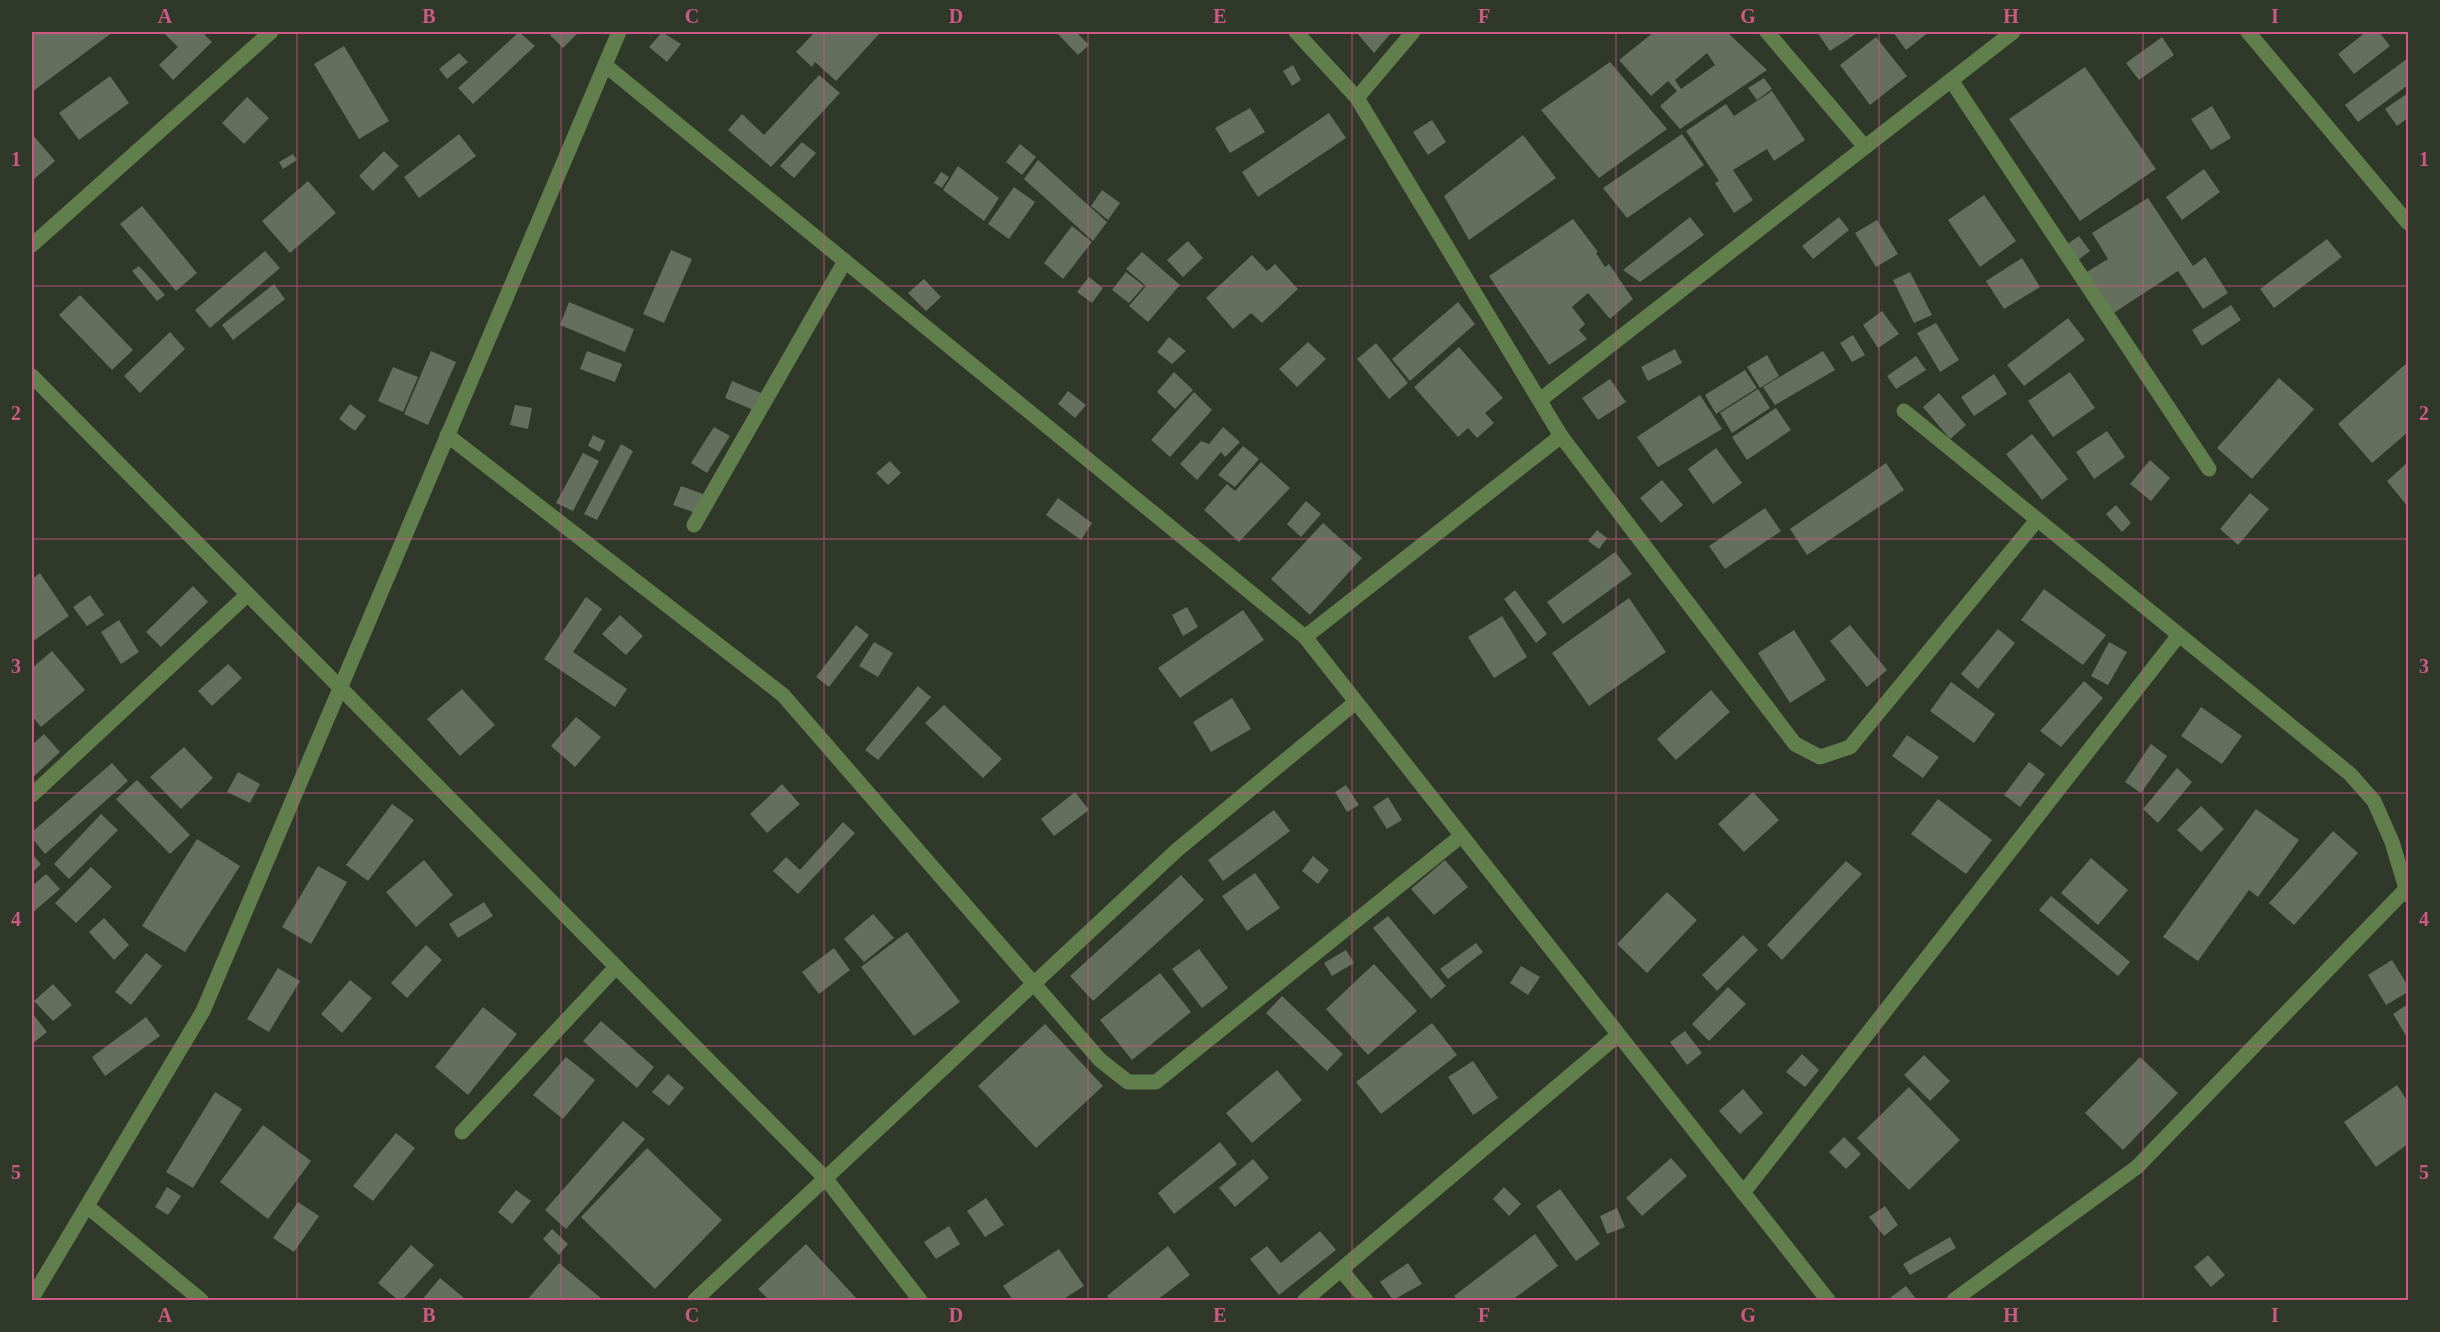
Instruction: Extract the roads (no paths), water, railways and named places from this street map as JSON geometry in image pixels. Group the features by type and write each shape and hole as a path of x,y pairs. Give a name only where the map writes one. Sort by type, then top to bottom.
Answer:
{"street":[{"path":"32,245 271,32"},
{"path":"32,1298 203,1011 619,32"},
{"path":"1296,32 1357,98 1561,436 1795,744 1820,757 1850,747 2037,520"},
{"path":"1357,98 1413,32"},
{"path":"1767,32 1865,147"},
{"path":"1540,400 2013,32"},
{"path":"2248,32 2409,223"},
{"path":"605,65 1305,637 1828,1300"},
{"path":"1951,80 2209,469"},
{"path":"694,525 845,261"},
{"path":"32,376 826,1179 920,1300"},
{"path":"1904,411 2350,774 2373,801 2392,842 2407,893 2137,1167 1954,1300"},
{"path":"447,435 783,695 1100,1060 1128,1082 1156,1082 1461,836"},
{"path":"1305,637 1561,436"},
{"path":"32,795 248,594"},
{"path":"1743,1193 2179,635"},
{"path":"695,1300 1177,850 1356,702"},
{"path":"462,1132 616,967"},
{"path":"1305,1300 1618,1035"},
{"path":"88,1207 201,1300"},
{"path":"1341,1270 1366,1300"}]}
